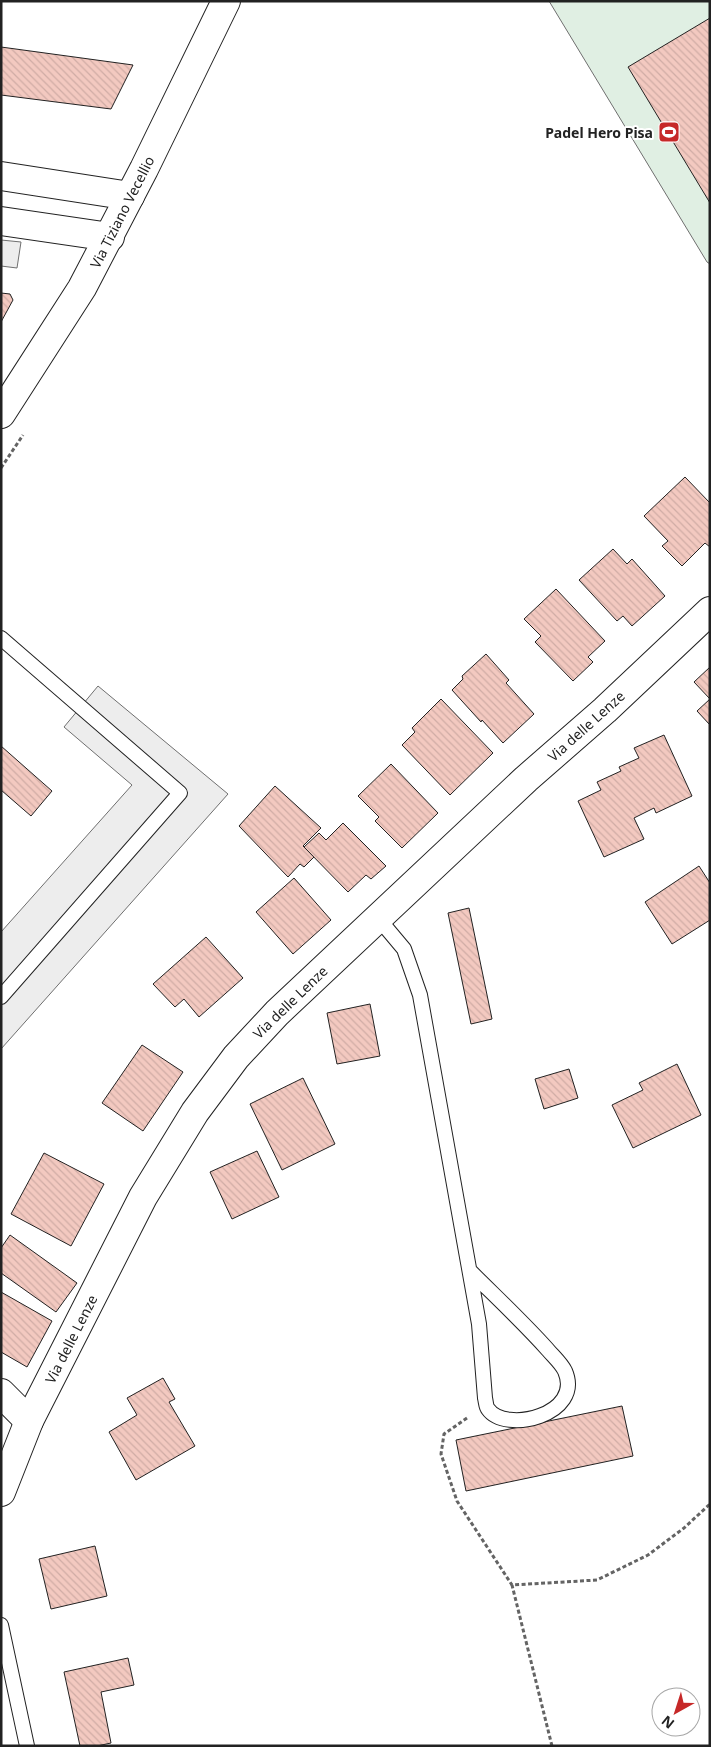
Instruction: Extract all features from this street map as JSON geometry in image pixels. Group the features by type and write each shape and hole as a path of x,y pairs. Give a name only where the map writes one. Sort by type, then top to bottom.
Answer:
{"street":[{"name":"Via Tiziano Vecellio","path":"1,414 9,390 82,288 110,237 226,1"},
{"path":"1,176 130,196"},
{"path":"1,221 110,237"},
{"name":"Via delle Lenze","path":"1,1492 29,1421 143,1197 195,1112 252,1039 526,779 605,710 710,611"},
{"path":"1,1393 29,1421"}],"lane":[{"path":"1,638 180,793 1,997"},
{"path":"378,918 404,949 420,995 479,1324 485,1398 488,1410 499,1418 512,1420 546,1414 554,1409 565,1397 569,1388 564,1368 534,1334 470,1271"},
{"path":"1,1625 27,1746"}],"path":[{"path":"488,1410 465,1418 444,1434 441,1454 457,1501 512,1585 552,1746"},
{"path":"512,1585 597,1580 648,1555 684,1528 710,1504"}],"green space":[{"name":"Padel Hero Pisa","path":"549,1 710,1 710,264 707,262"}],"shaded area":[{"path":"1,240 21,242 17,268 1,266"},
{"path":"98,686 228,794 1,1049 1,932 132,785 64,727"}],"building":[{"path":"710,18 710,203 628,67"},
{"path":"1,47 133,65 111,109 1,95"},
{"path":"1,293 10,294 13,300 1,322"},
{"path":"685,477 710,503 710,547 705,543 682,566 662,546 668,541 644,516"},
{"path":"613,549 627,564 632,559 665,596 632,626 623,616 617,621 579,580"},
{"path":"556,589 605,641 588,657 593,662 573,681 535,642 541,636 524,619"},
{"path":"486,654 509,680 506,683 534,714 503,743 452,690 463,679 462,676"},
{"path":"710,667 710,699 694,682"},
{"path":"441,699 493,753 450,795 402,745 415,732 412,728"},
{"path":"710,699 710,725 697,711"},
{"path":"664,735 692,796 656,813 654,808 634,818 644,839 604,857 578,801 601,790 597,782 621,771 619,767 639,758 634,748"},
{"path":"1,746 52,791 31,816 1,790"},
{"path":"391,764 438,813 402,848 375,821 379,817 358,796"},
{"path":"275,786 321,828 303,846 314,857 304,867 300,864 288,877 239,826"},
{"path":"343,823 386,866 371,879 366,875 348,892 304,847 319,833 326,840"},
{"path":"699,866 710,883 710,920 672,944 645,902"},
{"path":"294,878 331,920 293,954 256,912"},
{"path":"469,908 492,1019 471,1024 448,913"},
{"path":"206,937 243,978 199,1017 184,999 175,1007 153,984"},
{"path":"370,1004 380,1056 337,1064 327,1013"},
{"path":"142,1045 183,1072 143,1131 102,1103"},
{"path":"677,1064 701,1115 633,1148 612,1105 643,1090 639,1083"},
{"path":"569,1069 578,1098 544,1109 535,1079"},
{"path":"303,1078 335,1144 282,1170 250,1104"},
{"path":"257,1151 279,1197 232,1219 210,1172"},
{"path":"44,1153 104,1184 71,1246 11,1214"},
{"path":"10,1235 77,1283 56,1312 1,1273 1,1248"},
{"path":"1,1292 52,1321 27,1367 1,1352"},
{"path":"163,1378 175,1399 169,1402 195,1446 136,1480 109,1432 137,1415 127,1398"},
{"path":"622,1406 633,1456 466,1491 456,1440"},
{"path":"95,1546 107,1596 51,1609 39,1559"},
{"path":"128,1658 134,1685 101,1692 111,1743 97,1746 80,1746 64,1672"}],"place":[{"name":"Padel Hero Pisa","path":"669,132"}]}
